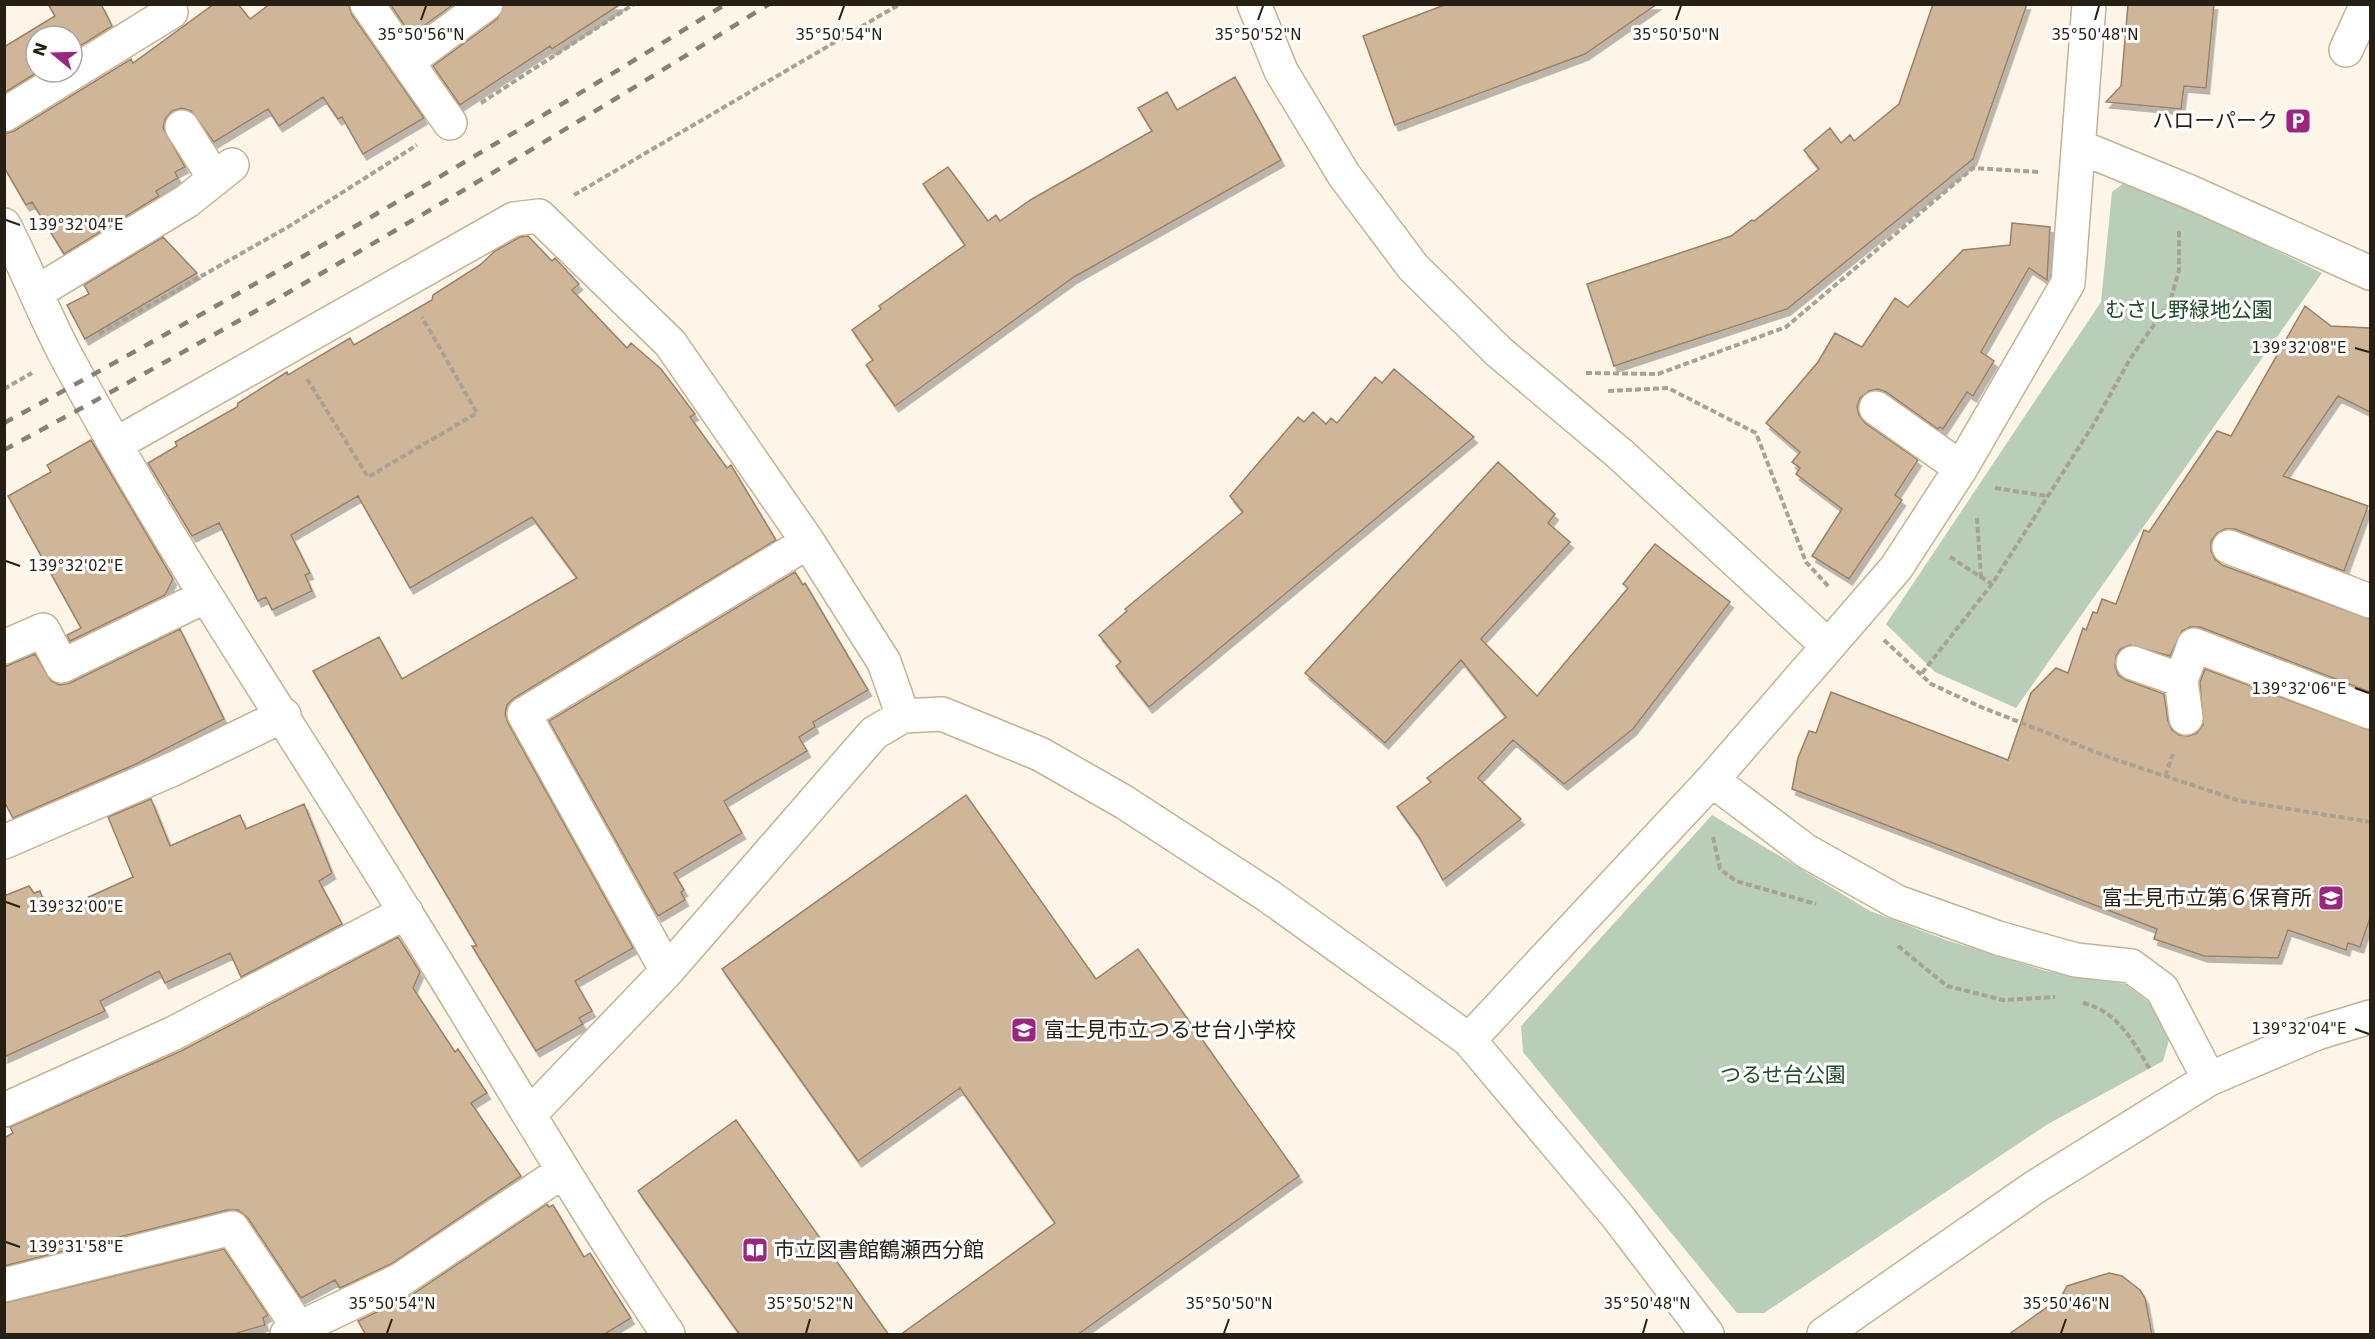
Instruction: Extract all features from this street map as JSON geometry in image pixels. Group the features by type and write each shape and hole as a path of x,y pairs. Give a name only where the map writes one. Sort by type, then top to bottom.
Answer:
{"street":[{"path":"367,4 450,123"},
{"path":"407,62 486,4"},
{"path":"1254,4 1281,71 1351,184 1413,267 1499,352 1620,454 1827,645"},
{"path":"1469,1040 1712,780 1973,477 2068,283 2079,161 2089,4"},
{"path":"2346,50 2367,4"},
{"path":"4,115 171,12"},
{"path":"37,292 187,201 224,172 182,127"},
{"path":"2079,161 2190,192 2370,273"},
{"path":"116,444 514,219 539,216 670,343 808,542 884,662 903,716"},
{"path":"8,238 37,292 65,354 116,444 207,596 284,715 530,1113 655,1331"},
{"path":"1876,408 1973,477"},
{"path":"667,971 524,714 808,542"},
{"path":"2229,548 2370,601"},
{"path":"4,647 43,630 62,666 207,596"},
{"path":"2186,718 2181,680 2194,645 2370,712"},
{"path":"2133,663 2181,680"},
{"path":"530,1113 667,971 874,733 903,716 942,714 1040,754 1124,802 1270,897 1469,1040 1618,1217 1707,1335"},
{"path":"4,842 173,769 284,715"},
{"path":"1712,780 1806,851 1898,902 1998,938 2076,960 2131,966 2162,989 2209,1080"},
{"path":"4,1110 172,1034 406,912"},
{"path":"1824,1335 2035,1187 2209,1080 2317,1034 2370,1017"},
{"path":"4,1285 231,1228 294,1332 400,1280 562,1172"}],"path":[{"path":"4,389 288,227 634,4"},
{"path":"539,216 900,4"},
{"path":"1539,385 1592,371 1658,374 1786,327 1973,168 2079,161"},
{"path":"1922,673 1992,584 2095,422 2130,359 2170,302 2178,270 2179,226 2190,192"},
{"path":"286,346 368,477 477,413 402,283"},
{"path":"1601,392 1668,388 1756,433 1806,562 1854,615 1922,673 1931,684 1981,707 2111,758 2240,801 2370,822"},
{"path":"1973,477 2047,496"},
{"path":"1977,509 1981,577"},
{"path":"1947,554 1992,584"}],"green space":[{"name":"むさし野緑地公園","path":"2129,179 2322,273 2016,708 1935,672 1886,624 2101,302 2112,192"},
{"name":"つるせ台公園","path":"1712,815 1870,911 1946,940 2046,971 2125,984 2150,1003 2169,1040 2163,1061 2048,1124 1764,1313 1737,1313 1523,1052 1521,1026"}],"building":[{"path":"48,4 101,4 112,26 84,44 84,24 42,24 55,16"},
{"path":"214,4 238,4 250,19 270,4 348,4 352,15 424,118 363,154 342,117 338,119 323,97 279,126 268,109 214,142 191,111 182,108 172,111 165,119 163,128 185,167 175,172 178,178 156,191 159,196 64,254 32,202 26,205 4,167 4,134 14,131 131,59 133,63"},
{"path":"390,4 454,4 411,35"},
{"path":"504,4 621,4 552,49 550,46 460,105 433,66 497,19"},
{"path":"1447,4 1657,4 1585,54 1395,125 1363,36"},
{"path":"1933,4 2027,4 1973,159 1787,309 1614,366 1587,284 1731,236 1752,220 1754,221 1819,169 1804,150 1830,128 1841,143 1850,135 1854,141 1899,104"},
{"path":"2128,4 2214,4 2206,88 2184,86 2181,109 2106,102 2121,86"},
{"path":"24,35 24,81 4,93 4,47"},
{"path":"1235,77 1281,160 1074,277 895,406 866,365 873,360 852,330 881,309 879,306 965,245 923,184 948,167 988,221 996,215 1000,221 1032,199 1152,131 1138,108 1167,92 1177,110"},
{"path":"2012,223 2050,227 2047,280 2029,268 1981,352 1994,361 1973,396 1967,392 1943,429 1940,427 1938,429 1886,392 1878,389 1869,391 1860,398 1857,407 1865,423 1918,460 1895,495 1902,500 1849,579 1812,556 1842,509 1796,474 1800,468 1792,462 1800,452 1766,423 1818,362 1835,333 1862,347 1895,298 1908,307 1963,250 2010,245"},
{"path":"528,236 552,261 555,258 579,284 572,290 627,348 631,343 661,369 695,414 690,417 727,468 731,465 776,540 514,698 507,705 505,714 508,723 633,948 575,981 592,1011 579,1018 583,1024 536,1051 472,946 477,946 313,671 379,637 402,679 577,578 532,517 410,588 358,496 291,535 310,573 305,575 312,591 272,610 266,597 258,601 219,523 192,536 148,463 177,446 175,442 237,407 238,403 287,372 288,375 350,338 354,345 432,300 433,295 480,265 495,251 520,237"},
{"path":"163,237 197,273 85,339 67,305 89,294 84,285"},
{"path":"2305,306 2331,326 2370,328 2370,412 2338,396 2283,476 2368,506 2344,571 2235,529 2225,529 2217,533 2211,541 2211,551 2222,565 2370,619 2370,692 2200,627 2190,627 2182,631 2170,656 2130,645 2120,649 2116,656 2115,666 2118,675 2126,680 2164,694 2168,721 2172,730 2179,735 2189,736 2197,733 2203,725 2200,682 2205,669 2370,730 2370,918 2360,947 2348,943 2346,950 2288,930 2278,958 2204,956 2154,939 2157,929 1792,789 1798,758 1809,731 1816,733 1831,692 2008,760 2031,693 2056,668 2068,673 2083,628 2086,630 2093,612 2097,613 2102,599 2116,604 2144,530 2149,532 2217,431 2231,436"},
{"path":"1394,369 1474,437 1149,707 1116,666 1121,662 1099,635 1127,611 1125,609 1243,512 1230,496 1298,417 1304,422 1313,412 1326,424 1331,418 1337,423 1375,377 1382,383"},
{"path":"91,440 173,579 165,595 70,641 67,635 81,628 8,496 51,472 47,465"},
{"path":"1498,462 1555,514 1548,523 1570,542 1481,639 1537,696 1628,588 1623,584 1655,544 1730,602 1633,729 1564,784 1513,740 1478,778 1521,819 1443,880 1419,837 1397,807 1431,782 1427,778 1506,717 1461,660 1385,743 1305,673"},
{"path":"795,572 803,585 805,583 868,690 813,722 815,727 799,737 807,751 724,801 742,833 674,873 684,890 681,892 685,900 658,916 549,721"},
{"path":"180,629 224,719 136,764 13,818 4,801 4,667 35,654 51,681 60,685 70,683"},
{"path":"966,795 1096,979 1138,949 1299,1176 1077,1335 900,1335 1055,1223 960,1088 858,1161 722,969"},
{"path":"151,799 170,846 240,815 246,829 304,804 332,873 319,881 342,924 241,977 230,953 165,983 159,971 100,1001 105,1011 4,1057 4,896 29,886 34,893 40,891 49,915 133,877 108,817"},
{"path":"398,937 420,972 413,988 455,1052 458,1049 487,1093 471,1103 521,1176 391,1264 340,1288 335,1280 301,1298 248,1218 238,1210 227,1210 4,1266 4,1138 13,1133 10,1127 181,1051"},
{"name":"市立図書館鶴瀬西分館","path":"736,1120 889,1335 740,1335 638,1191"},
{"path":"547,1204 549,1207 553,1205 584,1257 590,1253 631,1318 603,1335 366,1335 358,1321 410,1296"},
{"path":"224,1249 268,1315 263,1318 265,1325 230,1335 4,1335 4,1303"},
{"path":"2109,1273 2122,1276 2140,1290 2145,1298 2152,1335 2008,1335 2061,1297 2067,1286"}],"railway":[{"path":"4,423 368,219 726,4"},
{"path":"4,450 294,289 581,120 769,4"}],"place":[{"name":"ハローパーク","path":"2298,121"},
{"name":"富士見市立第６保育所","path":"2331,898"},
{"name":"富士見市立つるせ台小学校","path":"1024,1030"},
{"name":"市立図書館鶴瀬西分館","path":"755,1250"}]}
